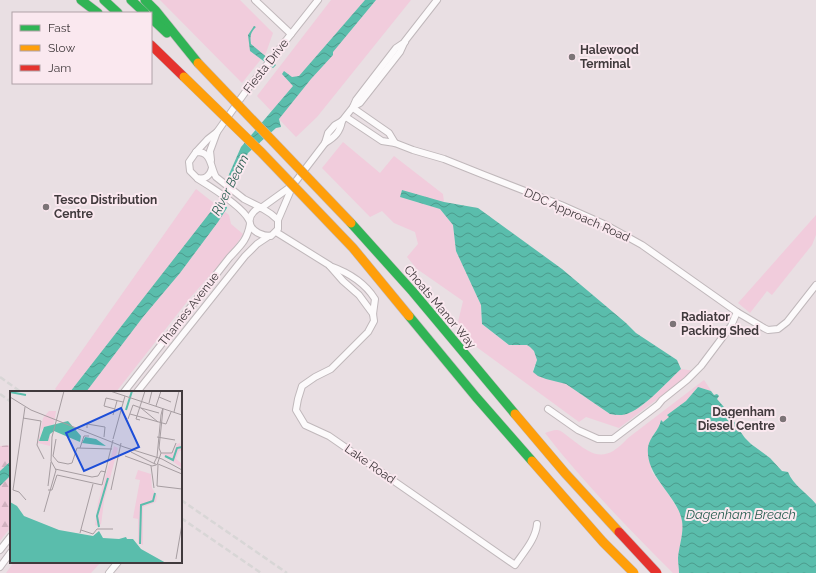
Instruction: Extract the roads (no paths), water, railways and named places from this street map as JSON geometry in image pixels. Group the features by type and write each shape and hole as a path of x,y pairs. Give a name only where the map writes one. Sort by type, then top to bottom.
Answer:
{"highway":[{"path":"82,0 97,12"},
{"path":"104,0 117,12"},
{"path":"131,0 144,12"},
{"path":"145,0 156,11 198,63"},
{"path":"152,19 198,63"},
{"path":"152,46 260,152 353,248 476,397 603,542 634,573"},
{"path":"152,55 184,77"},
{"name":"Choats Manor Way","path":"198,63 289,157 413,292 518,418 657,573"}],"street":[{"path":"255,0 291,34"},
{"name":"Fiesta Drive","path":"196,152 217,132 273,56 318,0"},
{"path":"278,220 261,207 244,199 216,177 210,160 206,154 196,152 189,160 188,164 190,171 197,178 244,212 253,229 260,234 269,236 276,232 278,220 293,185 325,143 338,134 344,119 353,108 356,100 396,48 405,41 437,0"},
{"path":"353,108 389,133 395,143"},
{"name":"DDC Approach Road","path":"344,119 378,139 395,143 484,175 561,205 606,225 642,245 737,312 768,330 778,329 787,322 816,285"},
{"name":"Fiesta Drive","path":"210,160 210,151 217,132"},
{"path":"197,178 203,179 207,177 211,174 212,168"},
{"path":"249,222 252,213 293,185"},
{"name":"Thames Avenue","path":"125,391 228,258 243,242 248,235 249,222"},
{"path":"276,232 330,266 342,281 359,295 373,314"},
{"name":"Thames Avenue","path":"138,391 245,256 257,244 269,236"},
{"name":"Lake Road","path":"330,266 340,270 367,287 375,299 373,314 374,320 368,332 331,370 315,377 302,386 296,410 305,425 329,436 515,565 534,536 537,524"},
{"path":"548,409 578,430 598,439 613,439 658,405 701,366 731,326 737,312"},
{"path":"0,550 10,537"},
{"path":"0,566 10,553"},
{"path":"109,573 117,563"}],"water":[{"name":"River Beam","path":"365,0 376,0 333,52 333,55 311,79 279,119 281,127 276,128 248,153 227,208 180,273 143,317 87,391 71,391 219,201 241,147 293,86 282,74 284,71 292,77 299,76"},
{"path":"254,26 256,27 251,35 251,44 276,65 273,68 250,51 248,35"},
{"path":"402,190 444,202 478,208 562,269 636,333 677,360 681,369 636,410 622,415 610,414 566,384 538,376 533,372 537,360 534,351 530,347 527,345 509,345 482,324 481,305 456,251 453,225 440,209 400,197"},
{"name":"Dagenham Breach","path":"698,387 711,391 714,395 717,394 719,396 717,399 730,414 745,438 770,458 782,471 788,472 790,477 797,485 816,504 816,573 679,573 678,558 682,535 682,521 674,502 651,467 648,458 648,447 661,420 663,422 669,417 667,415 686,401"},
{"path":"10,462 10,476 0,486 0,471"}],"railway":[{"path":"0,377 20,391"},
{"path":"0,394 10,401"},
{"path":"182,501 287,573"},
{"path":"182,519 261,573"}],"place":[{"name":"Halewood Terminal","path":"572,57"},
{"name":"Tesco Distribution Centre","path":"46,207"},
{"name":"Radiator Packing Shed","path":"673,324"},
{"name":"Dagenham Diesel Centre","path":"783,419"}]}
